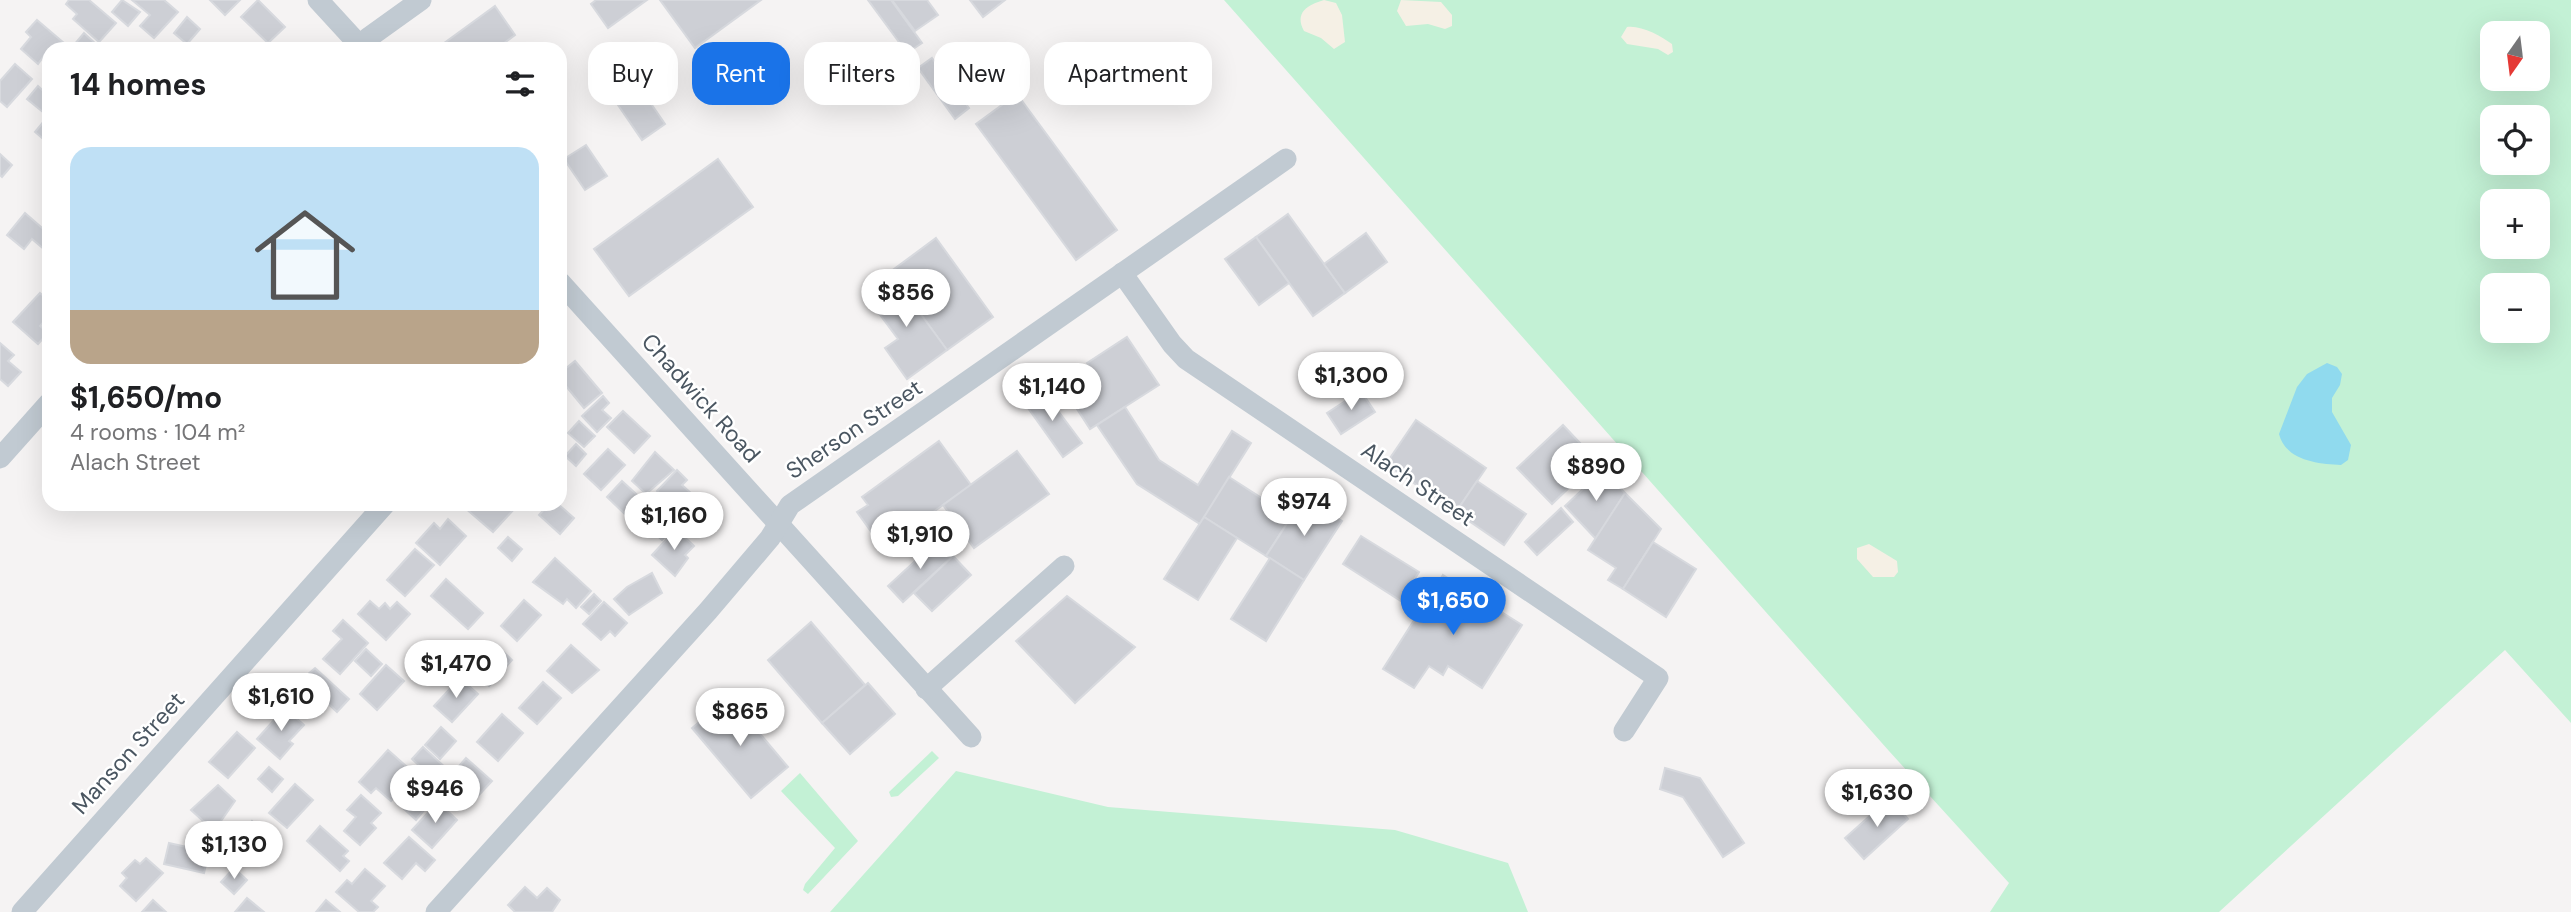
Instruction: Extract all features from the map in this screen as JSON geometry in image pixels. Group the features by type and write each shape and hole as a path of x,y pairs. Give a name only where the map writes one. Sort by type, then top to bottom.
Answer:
{"street":[{"path":"318,0 355,42"},
{"path":"368,42 422,0"},
{"name":"Sherson Street","path":"436,912 708,611 779,523 790,505 1286,159"},
{"name":"Alach Street","path":"1122,273 1172,344 1194,365 1658,678 1624,731"},
{"name":"Chadwick Road","path":"567,298 779,523 971,737"},
{"path":"0,458 42,411"},
{"name":"Manson Street","path":"22,912 379,511"},
{"path":"926,689 1063,566"}],"green space":[{"path":"1224,0 2571,0 2571,723 2505,650 2219,912 1990,912 2009,883"},
{"path":"932,751 939,758 898,796 891,797 889,792"},
{"path":"956,771 1108,807 1395,830 1508,863 1528,912 830,912"},
{"path":"800,773 858,841 808,894 803,890 805,884 835,848 781,791"}],"sand":[{"path":"1324,0 1336,3 1342,15 1345,42 1334,49 1321,38 1304,31 1301,24 1304,10"},
{"path":"1401,0 1441,2 1452,15 1452,26 1445,29 1428,24 1406,26 1397,11"},
{"path":"1627,27 1644,29 1657,35 1672,44 1673,52 1668,55 1658,49 1627,44 1621,37"},
{"path":"1869,544 1897,561 1898,572 1894,577 1873,577 1857,559 1857,548"}],"water":[{"path":"2327,363 2337,367 2342,374 2340,385 2332,398 2332,412 2351,445 2348,460 2341,465 2313,462 2296,455 2288,450 2279,434 2297,387 2307,374"}],"building":[{"path":"69,0 89,0 116,23 99,42 73,19 77,14 66,4"},
{"path":"122,0 140,12 128,26 112,12"},
{"path":"132,0 164,0 178,12 154,38 140,26 150,15"},
{"path":"210,0 240,0 225,15"},
{"path":"258,0 285,27 267,42 241,17"},
{"path":"596,0 647,0 608,28 591,4"},
{"path":"660,0 761,0 703,42 692,44"},
{"path":"868,0 891,0 922,43 899,42"},
{"path":"892,0 927,0 938,15 915,31"},
{"path":"970,0 1005,0 983,17"},
{"path":"495,6 515,35 506,42 446,42"},
{"path":"187,17 200,29 189,42 185,42 174,33"},
{"path":"37,20 63,42 42,42 42,59 38,64 21,49 31,37 26,32"},
{"path":"84,33 94,42 76,42"},
{"path":"932,58 934,61 934,90 920,71 920,67"},
{"path":"15,64 32,79 7,107 0,101 0,81"},
{"path":"38,86 42,90 42,111 27,99"},
{"path":"618,105 652,105 665,124 642,140"},
{"path":"945,105 967,105 969,108 955,119"},
{"path":"1002,105 1025,105 1117,230 1076,260 976,124"},
{"path":"42,124 42,138 35,132"},
{"path":"586,145 607,176 585,190 567,163 567,157"},
{"path":"0,154 12,165 2,177 0,175"},
{"path":"718,159 753,207 629,296 594,249"},
{"path":"25,213 42,228 42,248 32,239 24,249 7,235"},
{"path":"1288,214 1345,293 1313,316 1256,237"},
{"path":"1366,233 1387,262 1345,293 1324,264"},
{"path":"1256,237 1289,283 1259,305 1225,259"},
{"path":"936,238 993,317 947,350 890,272"},
{"path":"893,276 947,350 907,379 885,348 898,339 866,296"},
{"path":"40,293 42,295 42,340 38,344 13,322"},
{"path":"1127,337 1159,385 1090,429 1068,395 1096,377 1087,363"},
{"path":"0,343 14,355 8,361 21,372 8,386 0,379"},
{"path":"575,361 602,393 584,408 567,387 567,367"},
{"path":"1041,388 1082,443 1063,457 1023,401"},
{"path":"1361,391 1375,412 1341,434 1327,413"},
{"path":"603,396 609,403 602,410 611,418 597,432 582,416"},
{"path":"1125,407 1159,460 1198,485 1232,431 1251,443 1200,524 1137,484 1097,425"},
{"path":"623,411 650,436 634,453 607,427"},
{"path":"1416,420 1486,468 1456,512 1386,464"},
{"path":"579,421 595,436 584,447 568,433"},
{"path":"1563,425 1597,461 1552,504 1517,468"},
{"path":"939,441 971,485 883,548 857,512 868,505 862,497"},
{"path":"576,444 586,454 576,466 567,458 567,454"},
{"path":"608,449 625,465 601,490 584,474"},
{"path":"1017,451 1049,494 974,548 943,505"},
{"path":"655,452 674,470 646,494 632,481"},
{"path":"1604,469 1625,493 1596,539 1565,506"},
{"path":"677,470 687,480 682,485 703,504 688,520 657,491"},
{"path":"1229,477 1291,517 1266,556 1204,517"},
{"path":"622,481 645,502 630,519 607,497"},
{"path":"1477,481 1526,514 1504,545 1456,512"},
{"path":"1625,493 1661,529 1623,589 1608,580 1616,568 1588,550"},
{"path":"1304,497 1342,521 1304,580 1266,556"},
{"path":"648,506 659,516 648,528 637,518"},
{"path":"1561,508 1573,522 1537,555 1525,542"},
{"path":"468,511 512,511 493,532"},
{"path":"543,511 566,511 574,518 560,534 539,515"},
{"path":"663,517 673,527 662,540 651,530"},
{"path":"1204,517 1237,538 1198,600 1164,579"},
{"path":"448,519 466,536 440,565 416,543 434,523 440,529"},
{"path":"676,529 694,546 685,555 688,558 675,576 652,555"},
{"path":"1361,536 1419,572 1401,601 1343,564"},
{"path":"508,537 522,549 512,561 498,548"},
{"path":"938,540 953,556 903,602 888,586"},
{"path":"1653,542 1696,569 1666,617 1623,589"},
{"path":"415,549 434,565 405,596 387,580"},
{"path":"953,556 971,575 932,611 914,593"},
{"path":"555,558 591,591 576,608 567,599 563,604 533,582"},
{"path":"1270,558 1304,580 1266,641 1231,619"},
{"path":"652,573 662,593 629,615 614,599 627,587"},
{"path":"1443,575 1522,625 1482,688 1448,666 1443,675 1429,666 1414,688 1383,669"},
{"path":"446,579 483,613 468,629 431,596"},
{"path":"594,594 601,601 589,614 581,607"},
{"path":"1067,596 1135,647 1075,703 1016,641"},
{"path":"524,600 541,615 517,641 501,626"},
{"path":"370,601 379,609 385,603 390,609 397,602 410,614 386,640 358,614"},
{"path":"604,602 627,623 615,636 610,631 601,640 583,624"},
{"path":"343,620 368,643 340,674 323,659 342,639 333,631"},
{"path":"811,622 865,685 822,723 768,660"},
{"path":"495,644 512,660 489,686 471,670"},
{"path":"571,645 599,670 572,693 547,671"},
{"path":"366,649 382,664 371,676 355,661"},
{"path":"386,665 404,681 377,710 360,694"},
{"path":"315,668 349,699 337,712 321,697 305,714 284,695"},
{"path":"460,678 478,694 452,722 434,706"},
{"path":"543,682 561,698 537,724 519,708"},
{"path":"868,683 895,714 850,754 822,723"},
{"path":"729,697 788,767 751,798 692,728"},
{"path":"285,708 304,725 289,741 293,744 280,759 257,739"},
{"path":"502,714 523,733 498,761 477,742"},
{"path":"441,727 456,741 440,759 425,745"},
{"path":"237,732 255,748 228,778 209,762"},
{"path":"423,747 448,770 437,782 412,759"},
{"path":"388,750 406,766 397,776 406,784 391,801 376,788 371,793 359,782"},
{"path":"466,758 492,781 476,798 465,788 455,799 441,787"},
{"path":"269,767 283,779 272,792 258,779"},
{"path":"1665,768 1700,778 1744,843 1723,857 1683,797 1660,789"},
{"path":"295,784 313,800 287,828 269,813"},
{"path":"218,785 235,801 214,831 191,810"},
{"path":"361,795 381,813 371,823 376,828 360,845 344,831 356,817 347,810"},
{"path":"414,798 426,808 416,820 404,809"},
{"path":"1890,798 1908,819 1864,859 1845,838"},
{"path":"438,802 457,820 432,848 412,830"},
{"path":"252,821 276,842 258,863 242,849 253,837 245,830"},
{"path":"320,826 348,851 343,856 349,861 340,871 307,841"},
{"path":"409,837 435,860 425,871 416,863 402,879 384,863"},
{"path":"169,843 209,852 204,873 164,864"},
{"path":"146,858 163,873 136,901 120,886 127,878 122,873 135,860 140,864"},
{"path":"234,868 247,880 234,894 221,882"},
{"path":"365,869 385,886 371,901 378,907 373,912 359,912 336,892 347,880 352,884"},
{"path":"525,887 537,898 547,888 560,900 552,912 515,912 508,905"},
{"path":"247,898 264,912 235,912"},
{"path":"153,900 166,912 142,912"},
{"path":"326,900 340,912 316,912"}]}
